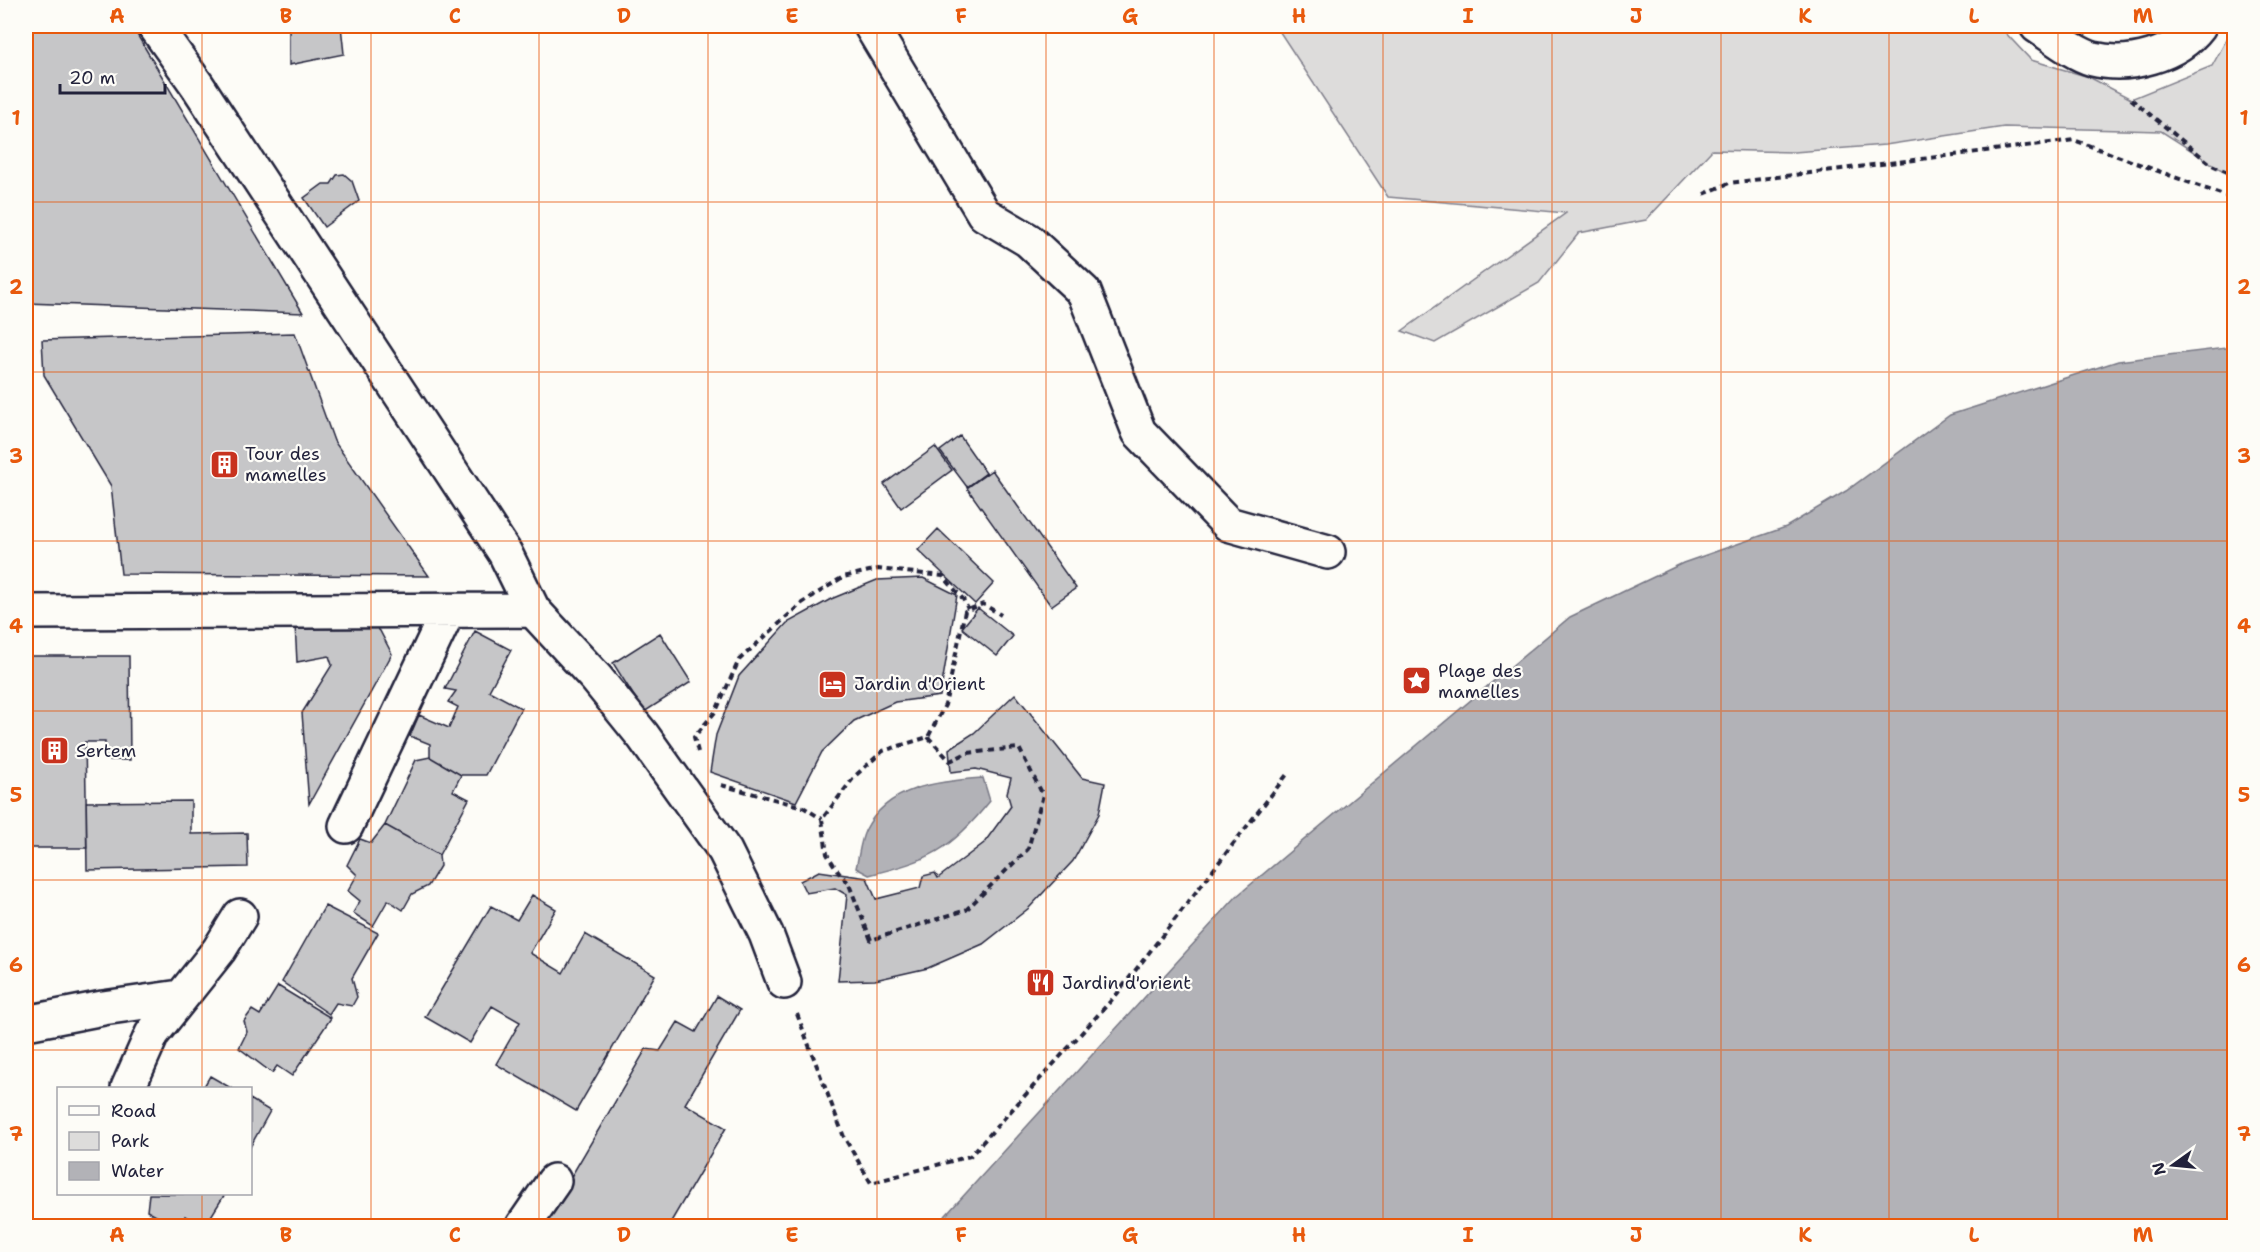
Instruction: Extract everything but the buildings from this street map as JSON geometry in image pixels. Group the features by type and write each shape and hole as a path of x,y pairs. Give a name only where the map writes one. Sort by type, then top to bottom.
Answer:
{"street":[{"path":"155,26 197,85 505,553 533,610 596,678 643,735 725,851 766,934 784,982"},
{"path":"872,26 984,214 1028,240 1084,292 1139,432 1228,524 1328,552"},
{"path":"2037,26 2067,46 2094,59 2123,60 2155,57 2176,48 2199,26"},
{"path":"26,612 533,610"},
{"path":"346,826 448,611"},
{"path":"129,1087 152,1034 219,950 240,916"},
{"path":"26,1023 180,997"},
{"path":"524,1227 554,1181"}],"path":[{"path":"2131,99 2212,165 2235,175"},
{"path":"1704,194 1730,183 2074,141 2235,199"},
{"path":"700,758 694,737 716,711 739,660 802,603 843,577 878,569 943,576 969,609"},
{"path":"928,737 950,761 967,753 1019,748 1043,795 1028,849 966,910 871,940 848,882 839,873 827,854 822,819 855,776 883,751 928,737 945,705 964,610 983,604 1001,615"},
{"path":"784,982 844,1137 871,1184 970,1156 1118,994 1289,772"},
{"path":"712,783 803,807 822,819"}],"green space":[{"path":"1276,26 1999,26 2031,60 2089,77 2131,99 2212,66 2234,26 2234,178 2161,131 2004,127 1885,145 1794,152 1712,150 1646,220 1579,233 1539,283 1435,343 1402,331 1566,213 1388,197"}],"water":[{"path":"2234,347 2234,1226 936,1226 1237,896 1570,617 1683,563 1786,527 1846,491 1950,415 2118,361"},
{"path":"983,778 990,801 963,832 950,842 924,858 890,870 869,875 856,868 865,831 886,804 900,795 932,784"}],"place":[{"name":"Tour des mamelles","path":"224,464"},
{"name":"Plage des mamelles","path":"1417,681"},
{"name":"Jardin d'Orient","path":"833,684"},
{"name":"Sertem","path":"55,751"},
{"name":"Jardin d'orient","path":"1041,983"}]}
